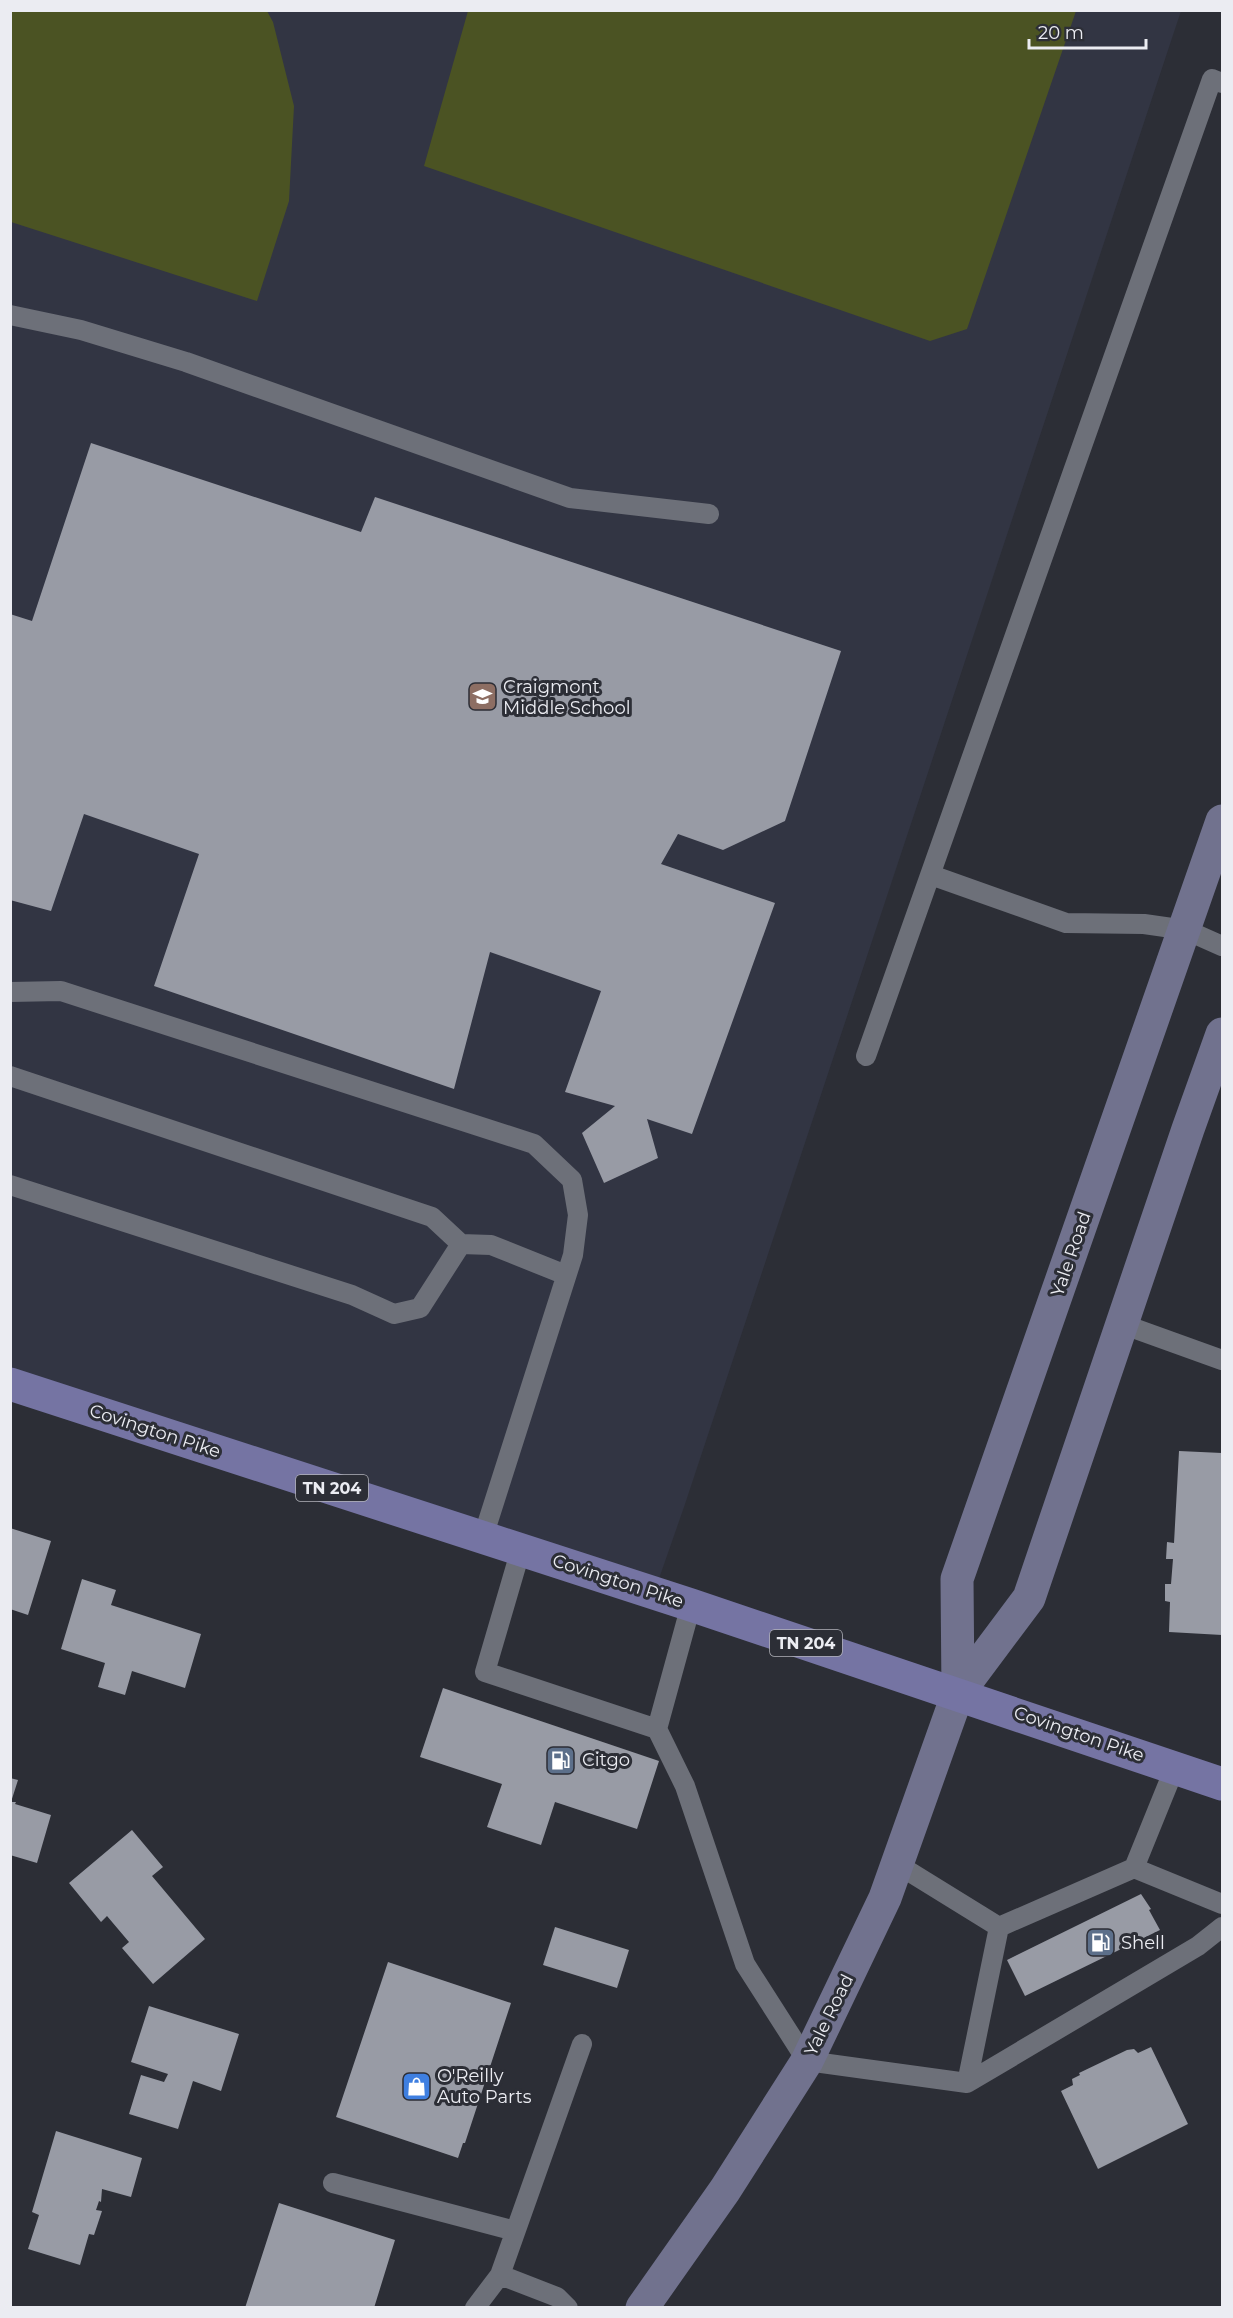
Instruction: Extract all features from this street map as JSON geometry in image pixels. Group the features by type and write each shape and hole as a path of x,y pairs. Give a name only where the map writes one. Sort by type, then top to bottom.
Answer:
{"main road":[{"name":"Yale Road","path":"958,1693 957,1579 1186,930 1222,821"},
{"name":"Yale Road","path":"642,2307 725,2190 807,2061 885,1899 958,1693 1029,1598 1222,1034"},
{"name":"Covington Pike","path":"10,1384 958,1693 1222,1784"}],"lane":[{"path":"867,1056 1212,79 1222,83"},
{"path":"10,315 81,330 186,362 570,498 709,514"},
{"path":"931,875 1066,923 1144,924 1186,930 1222,946"},
{"path":"10,992 61,991 534,1144 572,1180 578,1215 573,1255 483,1537"},
{"path":"10,1076 432,1217 461,1244 490,1245 566,1275"},
{"path":"10,1185 352,1295 394,1314 420,1308 461,1244"},
{"path":"1122,1324 1222,1360"},
{"path":"520,1549 485,1672 657,1729"},
{"path":"691,1605 657,1729 685,1786 745,1964 807,2061 967,2083 1198,1946 1222,1927"},
{"path":"999,1927 1134,1868 1175,1767"},
{"path":"897,1864 999,1927"},
{"path":"1134,1868 1222,1904"},
{"path":"967,2083 999,1927"},
{"path":"475,2307 500,2276 582,2044"},
{"path":"333,2183 516,2231"},
{"path":"500,2276 557,2297 568,2307"}],"shaded area":[{"name":"Craigmont Middle School","path":"11,11 1181,11 654,1593 11,1384"}],"green space":[{"path":"11,10 267,11 273,22 294,106 289,201 257,301 11,222"},
{"path":"468,10 1076,11 967,329 930,341 424,166"}],"building":[{"path":"91,443 361,532 375,497 841,651 785,821 723,850 678,834 661,864 775,903 692,1134 647,1119 658,1158 604,1183 582,1133 615,1106 565,1092 601,991 490,952 454,1089 154,986 199,854 84,814 51,911 10,900 10,614 32,621"},
{"path":"1179,1451 1222,1453 1222,1635 1169,1632 1170,1602 1165,1601 1165,1584 1171,1584 1173,1559 1166,1559 1167,1542 1174,1543"},
{"path":"10,1528 51,1541 28,1615 10,1609"},
{"path":"82,1579 116,1590 111,1605 201,1634 185,1688 132,1671 125,1695 98,1687 105,1663 61,1649"},
{"path":"443,1688 659,1761 637,1829 555,1802 541,1845 487,1827 502,1784 420,1757"},
{"path":"10,1778 18,1780 11,1802 51,1815 37,1863 10,1855"},
{"path":"132,1830 163,1867 152,1876 205,1939 153,1984 122,1948 129,1942 107,1916 101,1922 69,1883"},
{"path":"1141,1894 1151,1909 1149,1910 1160,1930 1025,1996 1007,1960"},
{"path":"555,1927 629,1950 617,1988 543,1965"},
{"name":"O'Reilly Auto Parts","path":"388,1962 511,2003 458,2158 336,2117"},
{"path":"149,2006 239,2034 221,2091 193,2081 178,2129 129,2114 141,2075 164,2082 168,2074 131,2062"},
{"path":"1151,2047 1188,2124 1098,2169 1061,2091 1073,2085 1072,2079 1080,2075 1079,2073 1127,2050 1134,2049 1138,2053"},
{"path":"56,2131 142,2158 131,2197 102,2189 101,2202 99,2201 96,2210 102,2211 94,2235 89,2234 80,2265 28,2249 39,2215 32,2212"},
{"path":"279,2203 395,2240 374,2308 245,2308"}],"place":[{"name":"Craigmont Middle School","path":"482,697"},
{"name":"Citgo","path":"561,1760"},
{"name":"Shell","path":"1100,1943"},
{"name":"O'Reilly Auto Parts","path":"416,2086"}]}
